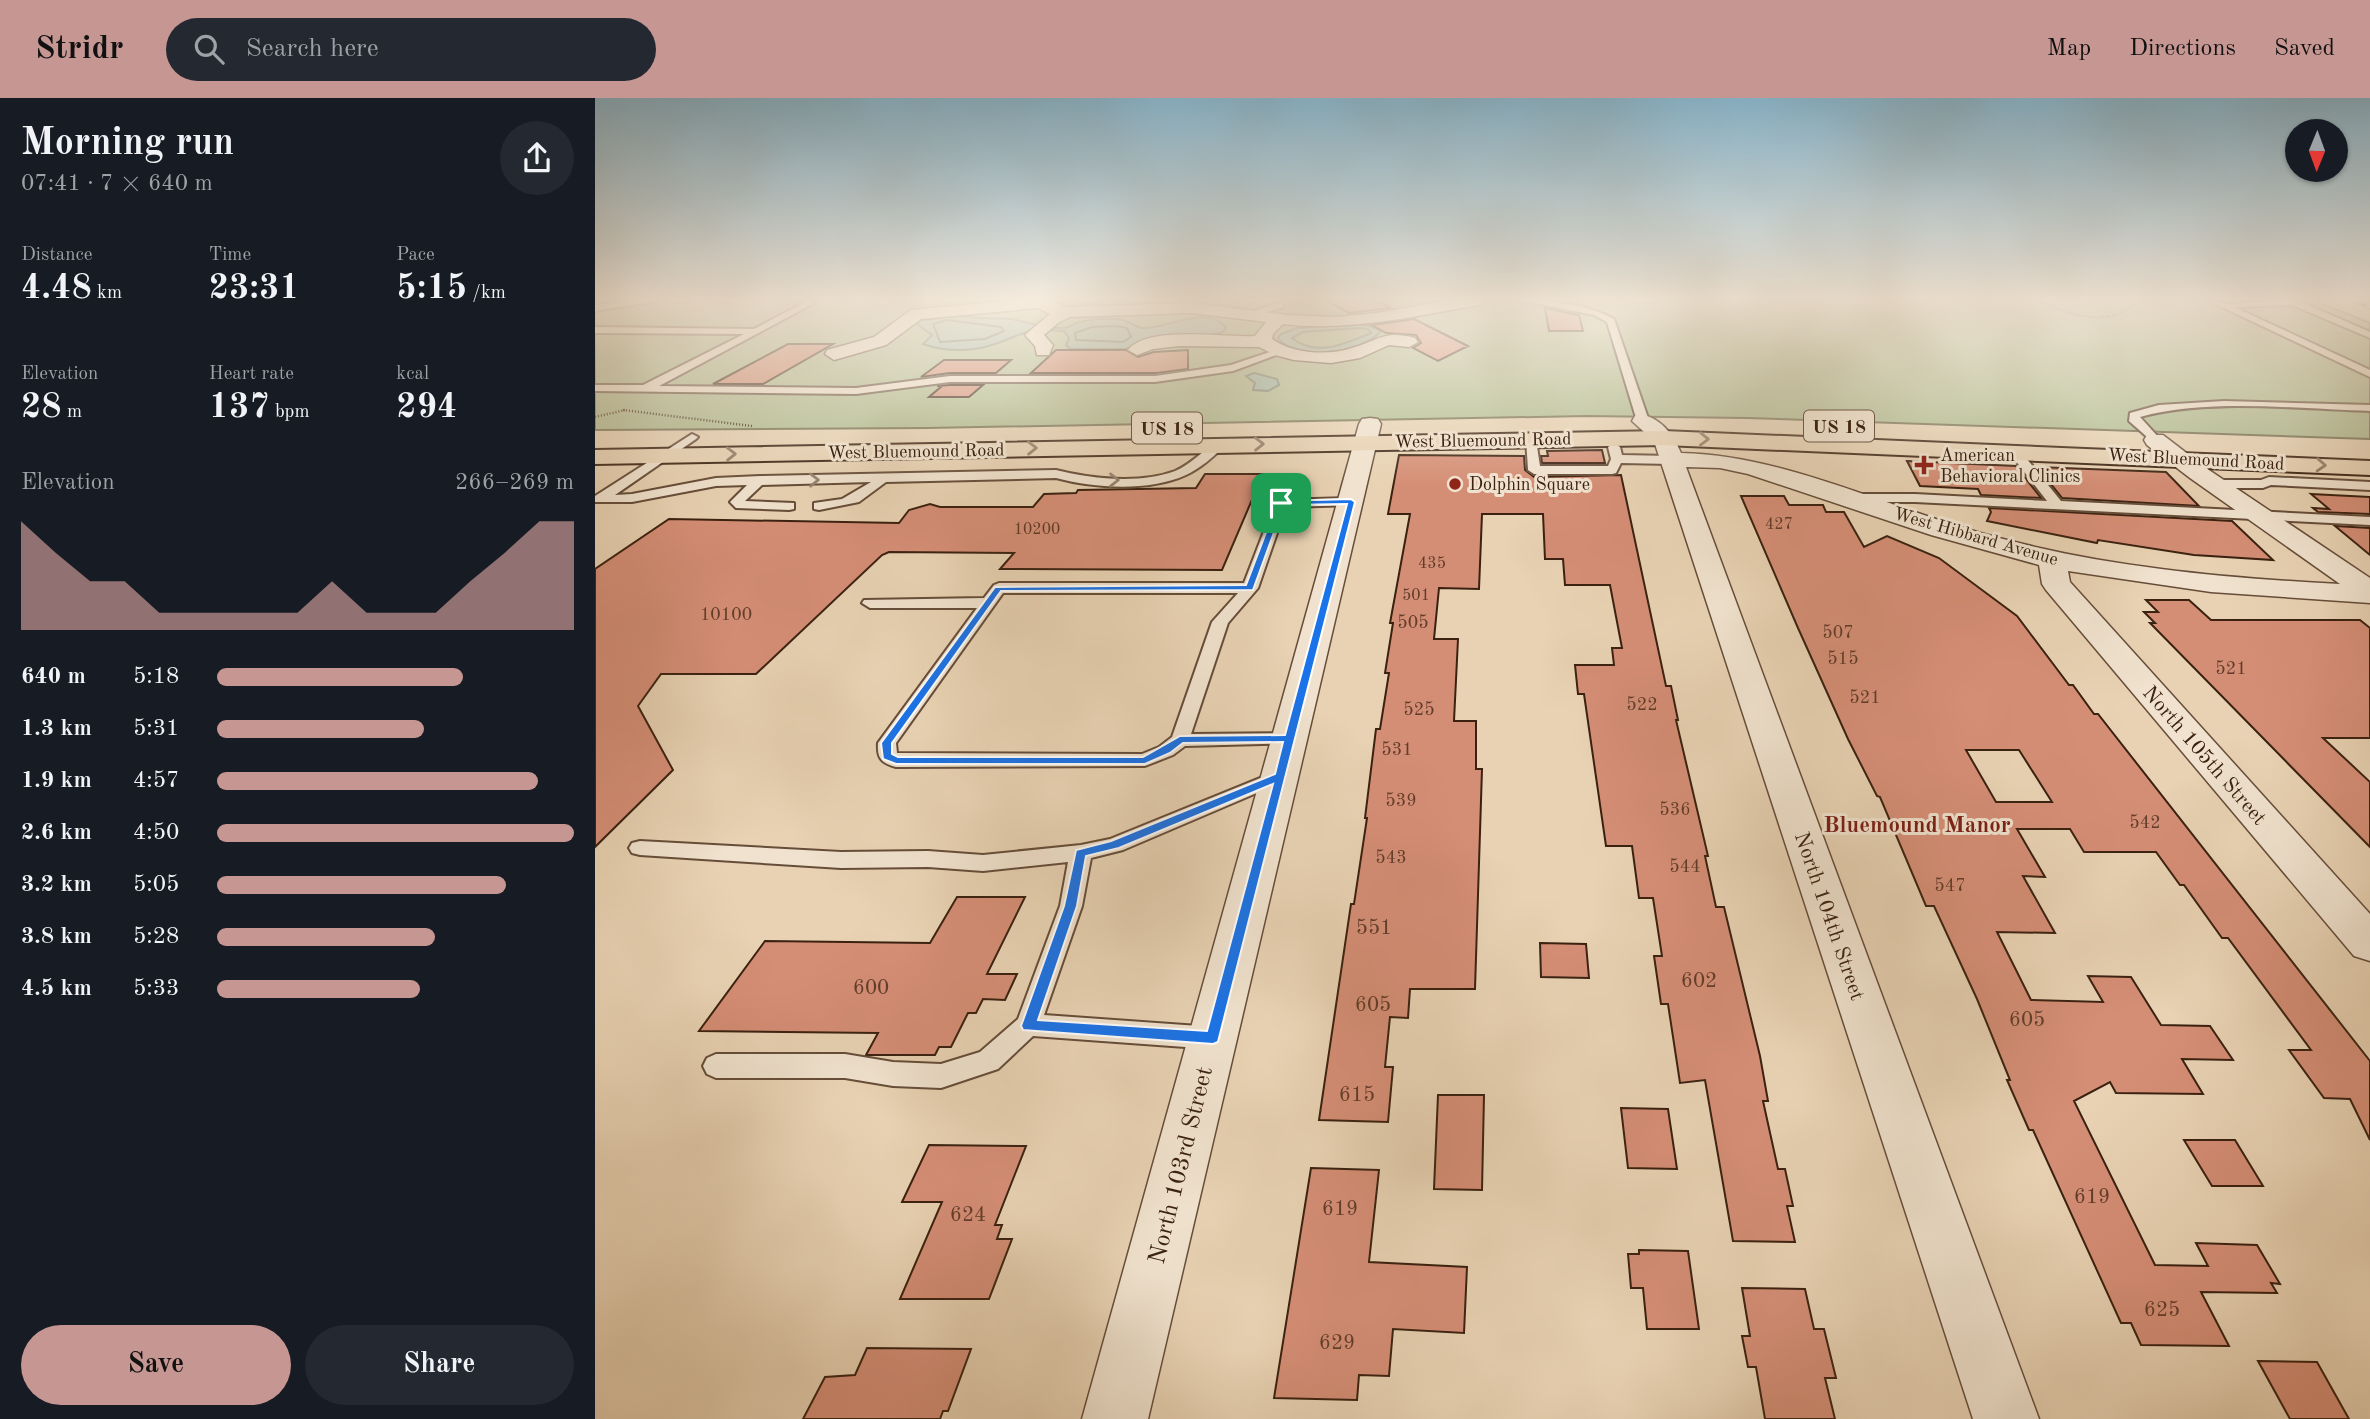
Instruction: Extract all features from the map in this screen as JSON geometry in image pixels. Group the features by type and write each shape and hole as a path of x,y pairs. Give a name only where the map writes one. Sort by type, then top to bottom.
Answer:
{"main road":[{"name":"West Bluemound Road","path":"595,439 1368,433 1642,443 1796,424 2155,440 2368,468"},
{"name":"West Bluemound Road","path":"595,457 1219,445 1368,433 1642,443 2014,450 2368,468"}],"street":[{"name":"North 103rd Street","path":"1115,1419 1368,433"},
{"path":"2155,440 2370,593"},
{"name":"West Hibbard Avenue","path":"1642,443 1754,468 1981,541 2052,560 2231,587 2370,593"},
{"name":"North 104th Street","path":"1642,443 2006,1419"},
{"name":"North 105th Street","path":"2052,560 2056,584 2370,944"}],"lane":[{"path":"646,388 698,362"},
{"path":"595,388 847,391 954,379 1155,379 1233,368 1251,362"},
{"path":"1621,362 1642,443"},
{"path":"2344,362 2370,374"},
{"path":"2155,440 2135,421 2134,415 2153,409 2256,404 2370,416"},
{"path":"2195,406 2332,412 2370,408"},
{"path":"598,501 692,437"},
{"path":"598,501 632,498 716,482 760,480 1056,474 1073,481 1142,480 1180,473 1219,445"},
{"path":"2014,450 2057,505"},
{"path":"2215,484 2263,484 2368,468"},
{"path":"819,506 853,502 883,478"},
{"path":"760,480 737,502 741,505 789,506"},
{"path":"1850,498 1915,498 2370,522"},
{"path":"1249,588 999,589 887,743 887,756 896,761 1145,760 1166,751 1180,740 1220,622 1249,588 1281,503 1351,502"},
{"path":"870,603 989,603"},
{"path":"1180,740 1285,758"},
{"path":"640,848 841,860 927,859 983,863 1081,853 1115,845 1285,758"},
{"path":"716,1066 845,1066 893,1074 941,1076 989,1061 1028,1026 1071,906 1081,853"},
{"path":"1028,1026 1213,1038"}],"path":[{"path":"595,417 623,411 753,426"}],"shaded area":[{"path":"595,362 2370,362 2370,439 1747,418 1586,416 927,428 595,430"}],"water":[{"path":"1254,373 1277,379 1279,385 1268,391 1253,390 1255,383 1246,376"}],"building":[{"path":"755,362 802,362 763,384 713,384"},
{"path":"942,362 1009,362 996,373 950,373 921,377"},
{"path":"1043,362 1188,362 1188,369 1157,373 1031,373"},
{"path":"983,385 969,397 929,397 942,386 937,386"},
{"path":"1602,450 1605,463 1542,463 1541,456 1548,456 1547,451"},
{"path":"1399,455 1524,456 1525,470 1534,477 1621,475 1666,686 1671,686 1676,720 1708,856 1705,856 1716,907 1724,907 1760,1056 1768,1101 1763,1101 1778,1169 1785,1169 1793,1206 1787,1206 1795,1242 1733,1241 1705,1080 1680,1083 1668,1004 1661,1004 1654,956 1662,956 1653,898 1639,898 1632,846 1606,846 1584,694 1578,694 1575,665 1614,665 1612,648 1622,648 1610,585 1565,585 1563,559 1545,559 1543,514 1482,514 1479,589 1439,588 1434,639 1458,639 1454,721 1476,721 1476,769 1482,769 1475,989 1410,989 1408,1018 1390,1017 1385,1067 1393,1067 1388,1122 1319,1120 1351,904 1354,904 1367,818 1376,729 1380,729 1389,673 1385,673 1393,623 1390,623 1410,514 1388,514"},
{"path":"1907,461 2016,466 2041,498 1981,495 1978,489 1920,486"},
{"path":"2037,467 2166,472 2199,506 2062,498"},
{"path":"1205,474 1263,474 1222,570 1000,569 1014,553 889,552 882,555 756,674 661,674 638,706 673,770 595,847 595,569 669,519 899,523 909,510 930,504 940,507 1033,507 1044,494 1076,493 1078,490 1196,488"},
{"path":"2311,494 2370,497 2370,514 2318,512 2313,508 2329,509"},
{"path":"1741,496 1784,496 1789,505 1823,505 1826,512 1844,512 1864,547 1887,536 1939,558 2017,616 2069,685 2073,685 2094,714 2098,714 2370,1061 2370,1140 2350,1099 2324,1098 2289,1050 2311,1050 2228,938 2222,938 2184,885 2180,885 2156,852 2084,852 2070,829 2017,829 2045,877 2023,876 2055,933 1997,932 2031,1000 2103,1002 2088,976 2131,977 2161,1025 2210,1026 2233,1060 2182,1059 2203,1094 2116,1093 2110,1082 2074,1101 2155,1265 2208,1266 2196,1243 2257,1245 2280,1284 2271,1283 2277,1293 2201,1292 2229,1346 2141,1345 2131,1323 2121,1323 2033,1130 2029,1130 1977,999 1934,906 1926,906 1880,797 1877,796 1848,739","holes":["1966,750 2019,750 2052,802 1996,802"]},
{"path":"1989,508 2232,521 2273,560 2194,555 2098,540 2097,543 1987,521 1991,512"},
{"path":"2335,526 2370,528 2370,555"},
{"path":"2146,600 2189,600 2211,620 2360,620 2370,628 2370,738 2323,738 2370,782 2370,847 2150,623 2155,623 2144,612 2158,612"},
{"path":"957,897 1025,897 987,974 1017,974 1005,1000 983,999 976,1013 968,1013 951,1047 939,1047 935,1055 866,1055 878,1033 699,1031 765,941 930,943"},
{"path":"1540,943 1586,944 1589,978 1541,977"},
{"path":"1438,1095 1484,1095 1482,1190 1434,1189"},
{"path":"1621,1108 1668,1109 1677,1169 1628,1168"},
{"path":"2184,1140 2235,1140 2263,1186 2212,1186"},
{"path":"929,1145 1026,1146 995,1225 1002,1225 997,1239 1012,1239 989,1299 900,1299 942,1202 902,1202"},
{"path":"1311,1168 1379,1170 1369,1262 1467,1267 1464,1333 1393,1329 1389,1376 1359,1375 1357,1400 1274,1398"},
{"path":"1639,1250 1688,1251 1699,1329 1647,1329 1643,1288 1631,1288 1628,1254 1639,1254"},
{"path":"1742,1288 1805,1289 1814,1329 1824,1329 1836,1378 1825,1378 1835,1419 1765,1419 1756,1367 1748,1367 1742,1336 1750,1336"},
{"path":"867,1348 971,1349 948,1411 943,1411 940,1419 803,1419 825,1377 855,1375"},
{"path":"2258,1361 2317,1362 2349,1419 2290,1419"}],"place":[{"name":"American Behavioral Clinics","path":"1924,465"},
{"name":"Dolphin Square","path":"1455,484"}],"district":[{"name":"Bluemound Manor","path":"1917,824"}],"route":[{"path":"1281,503 1249,588 999,589 887,743 887,756 896,761 1145,760 1166,751 1180,740 1290,739 1280,776 1115,845 1081,853 1071,906 1028,1026 1213,1038 1351,502 1281,503"}]}
